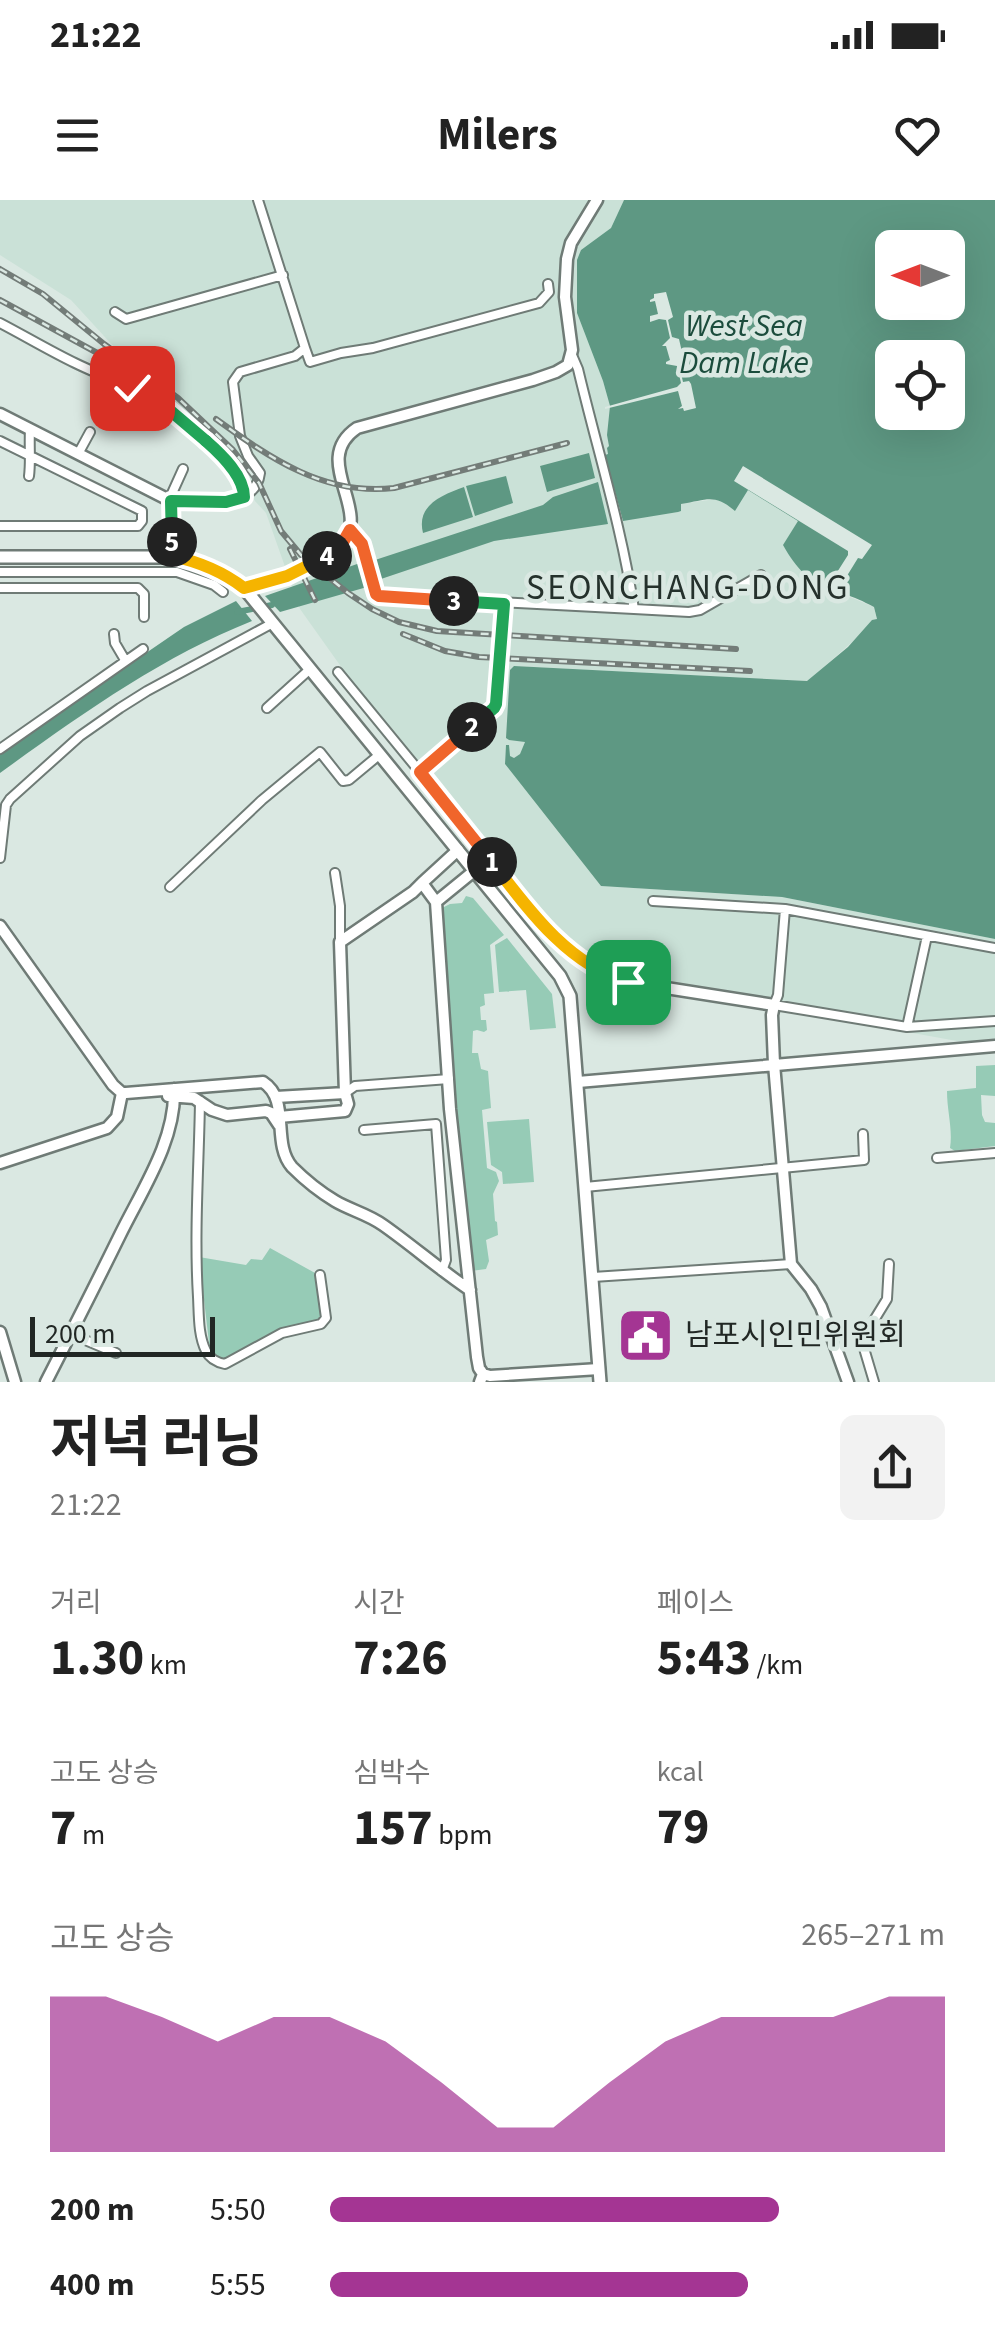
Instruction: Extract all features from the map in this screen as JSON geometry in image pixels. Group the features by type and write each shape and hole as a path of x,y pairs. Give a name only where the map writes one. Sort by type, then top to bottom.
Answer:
{"main road":[{"path":"0,556 172,556 213,568 248,592 548,959 569,990 599,1375"}],"street":[{"path":"258,200 310,362 540,303 549,292 548,284"},
{"path":"597,200 572,243 565,297 572,355 616,521 634,610"},
{"path":"115,312 126,319 283,276"},
{"path":"0,323 166,407 224,458 242,483 244,497"},
{"path":"0,414 170,500 226,502 244,497 258,482 260,473 240,436 235,377 240,372 295,356 305,348"},
{"path":"248,592 314,564 338,548 350,530 338,454 346,435 362,424 556,372 568,365 572,355"},
{"path":"30,430 30,476"},
{"path":"78,454 90,432"},
{"path":"0,441 142,512 138,526 0,526"},
{"path":"172,556 170,500 183,468"},
{"path":"110,494 119,475"},
{"path":"350,530 362,544 376,594 384,597 689,612 700,610 761,575"},
{"path":"0,572 177,572 223,592"},
{"path":"0,588 138,588 144,594 144,617"},
{"path":"420,772 494,708 504,604"},
{"path":"0,858 6,805 80,736 147,691 268,620"},
{"path":"114,634 114,643 125,660"},
{"path":"0,749 143,650"},
{"path":"267,708 310,670"},
{"path":"338,672 544,927 606,974 628,982 907,1027 995,1021"},
{"path":"170,886 320,752 342,781 350,780 379,755"},
{"path":"340,942 422,883 466,860"},
{"path":"436,902 466,860"},
{"path":"279,1122 345,1111 348,1104 336,873"},
{"path":"422,883 436,902 450,1108 482,1378 599,1375"},
{"path":"653,901 785,909 995,948"},
{"path":"785,909 778,994 772,1015 791,1264 822,1308 848,1382"},
{"path":"0,926 112,1085 124,1093 264,1082 276,1097 282,1146 294,1169 334,1200 384,1225 470,1290"},
{"path":"907,1027 928,936"},
{"path":"578,1082 995,1046"},
{"path":"276,1097 345,1093 355,1086 449,1079"},
{"path":"174,1092 226,1115 266,1111 279,1122"},
{"path":"46,1382 151,1172 167,1134 174,1092"},
{"path":"0,1163 107,1128 117,1117 124,1093"},
{"path":"200,1101 194,1248 200,1333 207,1353 225,1364 282,1333 321,1324 326,1318 320,1275"},
{"path":"364,1130 436,1124 446,1260 442,1271"},
{"path":"585,1187 864,1160 863,1134"},
{"path":"937,1158 995,1153"},
{"path":"593,1276 791,1264"},
{"path":"874,1382 863,1344 886,1299 889,1264"},
{"path":"0,1332 12,1381"},
{"path":"71,1334 116,1354"}],"shaded area":[{"path":"0,200 624,200 611,228 581,250 577,269 577,313 610,406 609,454 623,520 678,512 681,504 723,500 747,489 799,521 814,582 874,607 877,620 808,681 514,666 525,742 514,758 506,745 505,764 601,886 782,897 995,939 995,1048 607,977 562,946 421,779 300,609 266,513 71,300 0,255"},
{"path":"466,896 473,898 504,935 490,945 494,993 484,994 481,1020 486,1020 487,1030 473,1031 472,1053 478,1053 481,1069 488,1071 491,1108 482,1110 487,1168 496,1172 499,1181 493,1194 498,1235 486,1240 486,1269 471,1271 453,1109 438,910 462,903"},
{"path":"507,938 552,994 556,1028 530,1030 526,990 499,992 495,945"},
{"path":"995,1065 995,1096 981,1095 985,1122 995,1123 995,1146 955,1151 950,1148 947,1091 976,1088 976,1066"},
{"path":"529,1119 534,1182 503,1184 502,1172 491,1165 487,1122"},
{"path":"270,1248 315,1273 321,1318 285,1328 224,1361 218,1360 210,1351 199,1257 246,1265 251,1259 262,1260"}],"water":[{"name":"West Sea Dam Lake","path":"624,200 995,200 995,939 782,897 601,886 505,764 506,745 514,758 525,742 506,738 510,670 514,666 807,681 877,619 874,607 823,586 803,572 783,545 798,521 748,490 735,511 716,500 704,500 681,504 678,512 623,521 605,455 609,446 610,406 577,313 577,260 581,250 611,228"},
{"path":"589,453 595,478 547,492 540,466"},
{"path":"506,476 513,503 475,516 466,486"},
{"path":"598,482 608,524 494,541 378,580 372,561 543,505 553,497"},
{"path":"464,487 473,517 423,533 427,508"},
{"path":"360,563 367,587 280,612 265,596"},
{"path":"236,601 252,621 153,670 0,773 0,753 184,627"}],"pier":[{"path":"666,292 673,317 668,320 672,337 679,339 684,361 679,365 683,382 691,384 696,408 678,409 682,406 678,391 605,409 681,383 677,366 666,364 670,360 666,346 662,346 670,338 666,320 650,322 650,316 658,314 655,301 650,300 654,294"},
{"path":"743,466 872,545 862,559 858,558 837,592 827,588 848,551 734,481"}],"waterway":[{"path":"237,612 272,605"}],"railway":[{"path":"0,269 43,294 178,398 233,450 259,483 281,531 301,555 372,609 399,622 437,631 736,649"},
{"path":"0,300 101,355"},
{"path":"216,419 299,471 321,480 368,489 394,488 567,443"},
{"path":"290,549 315,600"},
{"path":"403,634 445,651 479,657 750,671"}],"place":[{"name":"남포시인민위원회","path":"646,1335"}],"district":[{"name":"SEONCHANG-DONG","path":"688,588"}],"route":[{"path":"132,388 166,407 210,444 245,491 244,497 226,502 171,501 172,556 213,568 244,588 314,564 338,548 350,530 362,544 379,596 504,604 494,708 420,772 544,927 606,974 628,982"}]}
